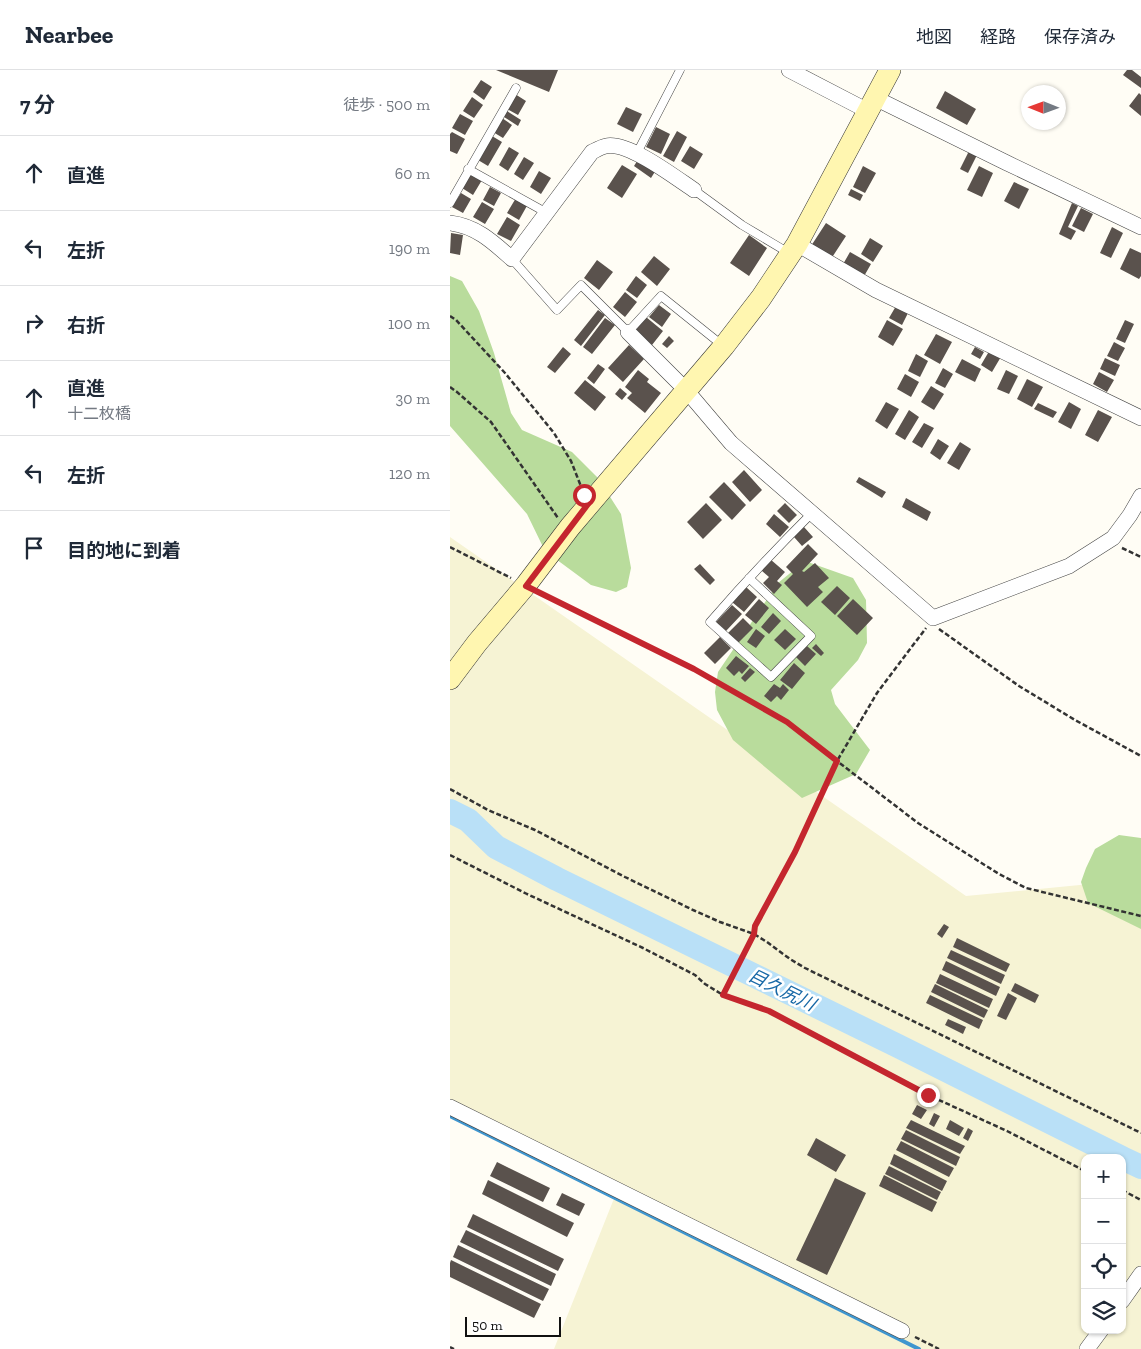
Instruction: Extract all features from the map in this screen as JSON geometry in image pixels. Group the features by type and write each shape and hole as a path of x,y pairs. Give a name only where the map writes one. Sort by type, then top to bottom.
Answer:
{"street":[{"path":"789,70 1006,163 1141,227"},
{"path":"450,679 477,643 526,586 588,504 724,346 761,298 794,249 890,70"},
{"path":"450,223 486,236 512,259 592,152 607,145 637,153 694,190"},
{"path":"794,249 1141,418"},
{"path":"628,332 686,390 731,443 931,620 1069,566 1113,538 1141,496"},
{"path":"450,1107 902,1331"},
{"path":"1126,1295 1141,1274"},
{"path":"1087,1349 1098,1334"}],"lane":[{"path":"637,153 680,70"},
{"path":"450,203 516,88"},
{"path":"468,169 547,213"},
{"path":"694,190 742,225 794,249"},
{"path":"512,259 557,310 581,286 628,332 661,296 724,346"},
{"path":"749,578 811,636 771,677 710,622 749,578 772,553 812,513"}],"path":[{"path":"450,316 456,320 505,373 554,433 571,461 588,504"},
{"path":"450,387 491,422 554,516 570,527"},
{"path":"1113,538 1123,549 1141,557"},
{"path":"450,547 703,674 787,722 918,824 999,874 1026,888 1141,916"},
{"path":"723,995 754,934 755,926 795,852 837,761 877,693 931,620 1019,686 1075,720 1141,756"},
{"path":"450,790 488,810 535,830 625,878 720,922 754,934 805,968 1141,1133"},
{"path":"450,854 696,975 705,984 723,995 769,1011 928,1095 1007,1131 1081,1169"},
{"path":"1126,1192 1141,1200"},
{"path":"902,1331 939,1349"},
{"path":"450,1347 454,1349"}],"shaded area":[{"path":"450,537 966,896 1141,879 1141,1349 554,1349 613,1201 620,1190 450,1106"}],"green space":[{"path":"450,276 462,281 479,311 494,353 511,413 522,430 572,452 598,478 621,514 631,568 627,587 616,592 591,585 545,551 527,514 450,426"},
{"path":"805,561 853,578 866,600 867,643 858,660 831,690 835,704 870,750 856,774 802,798 733,740 717,710 715,692 718,672 778,583"},
{"path":"1119,835 1141,838 1141,929 1088,903 1081,882 1095,849"}],"building":[{"path":"496,70 558,70 549,92"},
{"path":"1127,70 1132,70 1141,77 1141,88 1123,75"},
{"path":"481,80 492,87 484,100 473,92"},
{"path":"945,91 976,109 967,125 936,108"},
{"path":"1139,93 1141,95 1141,116 1129,106"},
{"path":"515,94 526,101 518,115 507,109"},
{"path":"472,97 483,105 474,118 463,111"},
{"path":"626,107 642,114 633,132 617,124"},
{"path":"507,111 521,120 518,126 504,117"},
{"path":"460,114 473,121 465,135 452,128"},
{"path":"502,118 512,125 503,138 493,132"},
{"path":"656,127 670,134 661,154 646,147"},
{"path":"677,131 687,137 674,162 663,156"},
{"path":"452,132 465,139 457,154 450,151 450,134"},
{"path":"492,136 502,142 488,166 478,160"},
{"path":"690,146 703,154 694,169 681,161"},
{"path":"509,147 519,153 508,171 499,165"},
{"path":"969,151 977,155 968,173 960,169"},
{"path":"524,157 534,163 523,180 514,174"},
{"path":"639,158 656,170 651,178 634,166"},
{"path":"622,165 637,174 622,198 607,188"},
{"path":"863,166 876,173 865,193 853,187"},
{"path":"979,166 993,173 982,197 967,190"},
{"path":"539,171 551,178 541,194 530,187"},
{"path":"471,174 482,180 473,195 462,188"},
{"path":"1014,182 1029,189 1019,209 1004,201"},
{"path":"490,187 501,193 494,206 483,200"},
{"path":"851,189 863,195 860,201 848,195"},
{"path":"461,193 471,199 463,213 452,207"},
{"path":"516,198 528,204 519,220 507,213"},
{"path":"482,202 494,209 485,224 473,217"},
{"path":"1072,203 1078,206 1068,227 1076,231 1071,240 1059,234"},
{"path":"1081,208 1093,214 1084,232 1072,226"},
{"path":"507,217 520,225 511,241 497,234"},
{"path":"826,223 846,236 831,259 811,246"},
{"path":"1112,227 1123,233 1111,258 1100,253"},
{"path":"451,233 463,235 460,255 450,253"},
{"path":"749,235 767,248 749,276 730,263"},
{"path":"870,238 883,246 873,262 861,254"},
{"path":"1130,248 1141,253 1141,276 1139,279 1120,269"},
{"path":"850,252 871,264 863,278 842,266"},
{"path":"654,256 670,269 657,286 641,272"},
{"path":"597,260 613,272 599,290 584,278"},
{"path":"636,276 647,285 637,298 626,290"},
{"path":"625,292 637,302 625,317 613,307"},
{"path":"659,305 671,314 662,327 649,317"},
{"path":"896,306 908,313 902,325 889,318"},
{"path":"598,310 605,315 581,346 574,340"},
{"path":"646,317 663,331 652,345 635,331"},
{"path":"605,318 615,325 592,354 583,347"},
{"path":"887,320 903,329 893,346 878,337"},
{"path":"1125,320 1134,324 1125,343 1116,339"},
{"path":"936,334 952,342 940,364 924,355"},
{"path":"669,336 674,341 667,348 662,344"},
{"path":"1114,342 1125,348 1118,361 1107,356"},
{"path":"629,345 644,359 623,382 608,368"},
{"path":"563,347 571,354 555,373 547,367"},
{"path":"975,347 984,352 980,359 971,354"},
{"path":"991,348 1002,355 992,372 981,365"},
{"path":"916,354 928,361 920,377 908,371"},
{"path":"1105,358 1120,365 1115,376 1100,369"},
{"path":"962,359 981,369 975,382 955,372"},
{"path":"598,364 605,369 594,384 587,378"},
{"path":"943,368 953,374 945,388 935,383"},
{"path":"638,370 649,379 647,382 661,393 645,413 627,398 632,393 625,387"},
{"path":"1006,370 1018,376 1009,394 997,389"},
{"path":"1099,372 1114,380 1107,392 1093,384"},
{"path":"905,374 919,382 911,397 897,389"},
{"path":"1027,379 1043,387 1032,407 1017,399"},
{"path":"585,380 606,397 595,411 574,393"},
{"path":"931,386 944,394 934,410 921,402"},
{"path":"620,388 627,394 622,400 615,394"},
{"path":"886,402 899,409 887,429 875,421"},
{"path":"1069,402 1081,409 1071,429 1058,422"},
{"path":"1038,403 1057,412 1053,418 1034,409"},
{"path":"909,410 919,417 905,440 895,434"},
{"path":"1098,410 1112,417 1098,442 1085,435"},
{"path":"924,423 934,428 922,448 912,442"},
{"path":"938,439 949,446 940,460 930,453"},
{"path":"960,442 971,449 959,470 947,463"},
{"path":"744,470 762,490 750,502 732,482"},
{"path":"859,477 886,492 882,498 856,482"},
{"path":"724,482 746,505 732,520 709,497"},
{"path":"906,498 931,512 927,521 902,507"},
{"path":"706,503 722,520 703,539 687,522"},
{"path":"785,503 797,515 789,523 777,511"},
{"path":"774,514 789,527 780,537 766,524"},
{"path":"804,527 813,537 802,546 794,537"},
{"path":"808,544 818,554 802,571 804,572 815,563 829,578 818,587 823,592 807,607 784,583 793,574 786,567"},
{"path":"770,559 785,572 777,581 782,585 774,594 763,583 769,577 761,570"},
{"path":"700,564 715,580 710,585 694,569"},
{"path":"837,586 850,598 835,615 821,602"},
{"path":"746,587 757,597 744,612 732,602"},
{"path":"759,599 769,608 756,624 745,615"},
{"path":"853,599 873,618 857,635 837,616"},
{"path":"732,605 742,614 726,631 716,622"},
{"path":"773,613 781,621 769,634 761,627"},
{"path":"743,618 753,628 738,643 728,633"},
{"path":"756,629 765,636 756,648 747,642"},
{"path":"785,629 796,639 785,650 774,640"},
{"path":"720,637 731,648 715,664 704,653"},
{"path":"816,644 824,653 821,656 812,648"},
{"path":"807,646 816,654 805,666 796,657"},
{"path":"736,656 749,666 742,674 739,671 734,676 726,668"},
{"path":"794,663 805,673 792,689 780,680"},
{"path":"750,668 755,672 745,682 741,678"},
{"path":"774,684 780,688 783,684 789,690 781,700 777,696 771,702 764,696"},
{"path":"944,924 949,927 942,938 937,934"},
{"path":"957,938 1010,964 1006,972 953,947"},
{"path":"951,950 1005,975 1001,984 947,958"},
{"path":"946,961 1000,987 996,996 942,970"},
{"path":"940,974 993,999 989,1008 936,983"},
{"path":"1015,983 1039,995 1035,1003 1011,991"},
{"path":"935,984 988,1010 984,1018 931,992"},
{"path":"1008,993 1017,998 1006,1020 997,1016"},
{"path":"930,995 983,1020 979,1029 926,1003"},
{"path":"948,1019 966,1027 963,1034 945,1025"},
{"path":"917,1105 927,1110 921,1119 912,1114"},
{"path":"934,1113 940,1116 934,1127 929,1124"},
{"path":"911,1120 965,1146 960,1154 906,1128"},
{"path":"950,1120 964,1128 959,1136 946,1129"},
{"path":"968,1128 973,1131 968,1141 963,1138"},
{"path":"906,1130 960,1157 956,1166 901,1139"},
{"path":"816,1138 846,1155 836,1172 807,1155"},
{"path":"901,1141 954,1168 949,1177 896,1150"},
{"path":"894,1154 947,1181 942,1191 890,1164"},
{"path":"497,1162 550,1188 543,1202 490,1176"},
{"path":"889,1166 941,1192 937,1200 885,1174"},
{"path":"884,1175 937,1202 932,1212 879,1186"},
{"path":"835,1178 866,1193 827,1275 796,1260"},
{"path":"488,1180 574,1223 567,1237 482,1194"},
{"path":"562,1193 585,1204 579,1216 556,1205"},
{"path":"473,1214 564,1259 558,1271 467,1227"},
{"path":"466,1230 556,1274 551,1286 460,1242"},
{"path":"458,1245 549,1289 543,1301 453,1257"},
{"path":"451,1260 541,1304 534,1318 450,1277"}],"waterway":[{"name":"目久尻川","path":"450,811 468,820 496,847 557,879 1114,1154"},
{"path":"450,1116 919,1349"},
{"name":"目久尻川","path":"1126,1160 1141,1167"}],"route":[{"path":"584,495 588,504 526,586 694,669 787,722 837,761 795,852 755,926 754,934 723,995 769,1011 928,1095"}]}
